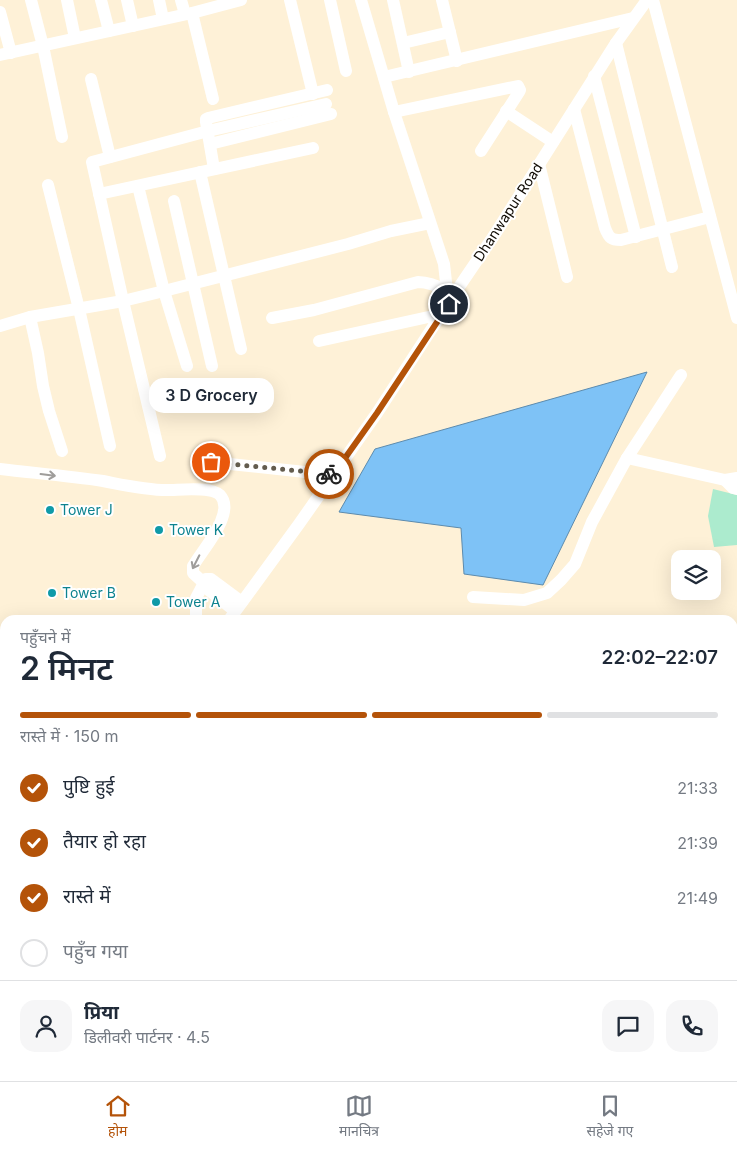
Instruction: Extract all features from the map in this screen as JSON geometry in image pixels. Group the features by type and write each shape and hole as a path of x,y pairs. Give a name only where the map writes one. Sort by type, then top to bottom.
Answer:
{"street":[{"path":"31,0 43,46 62,137"},
{"path":"67,0 75,38"},
{"path":"101,0 109,31"},
{"path":"127,0 133,26"},
{"path":"159,0 163,19"},
{"path":"181,0 188,13 213,100"},
{"path":"0,12 5,54 241,0"},
{"path":"290,0 313,94"},
{"path":"330,0 346,71"},
{"path":"361,0 394,112 444,264 451,292"},
{"path":"393,0 410,72"},
{"path":"442,0 457,60"},
{"name":"Dhanwapur Road","path":"235,611 377,413 442,314 451,292 495,234 594,76 647,0"},
{"path":"653,0 737,318"},
{"path":"384,78 633,18"},
{"path":"403,43 450,32"},
{"path":"616,43 672,267"},
{"path":"594,76 636,237"},
{"path":"91,79 110,157"},
{"path":"394,112 518,86 519,92 481,151"},
{"path":"214,169 206,119 327,90"},
{"path":"160,456 92,162 328,109"},
{"path":"574,109 605,228 608,235 614,240 636,237 710,217"},
{"path":"506,111 553,142"},
{"path":"100,194 313,148"},
{"path":"539,164 567,277"},
{"path":"200,172 241,349"},
{"path":"48,184 79,308 110,446"},
{"path":"138,186 164,291 187,366"},
{"path":"174,201 212,366"},
{"path":"0,326 30,317 123,301 194,284 391,231 430,223"},
{"path":"272,318 314,310 418,282 435,284 451,292"},
{"path":"319,341 442,314"},
{"path":"30,317 43,386 62,451"},
{"path":"473,597 524,600 547,593 561,580 575,564 592,522 627,458 681,375"},
{"path":"627,458 731,479 733,488 737,489"},
{"path":"211,462 333,475"},
{"path":"0,469 101,481 148,489 208,490 219,494 223,502 224,512 220,526 193,566 192,573 204,583 205,587 235,611"},
{"path":"196,615 196,598 204,583"}],"green space":[{"path":"713,489 737,495 737,545 714,547 708,516"}],"water":[{"path":"647,372 543,585 464,574 461,528 339,512 375,449"}],"way so far":[{"path":"211,462 329,474"}],"place":[{"name":"3 D Grocery","path":"211,462"},
{"name":"Tower J","path":"50,510"},
{"name":"Tower K","path":"159,530"},
{"name":"Tower B","path":"52,593"},
{"name":"Tower A","path":"156,602"}],"route":[{"path":"329,474 333,475 377,413 449,304"}]}
